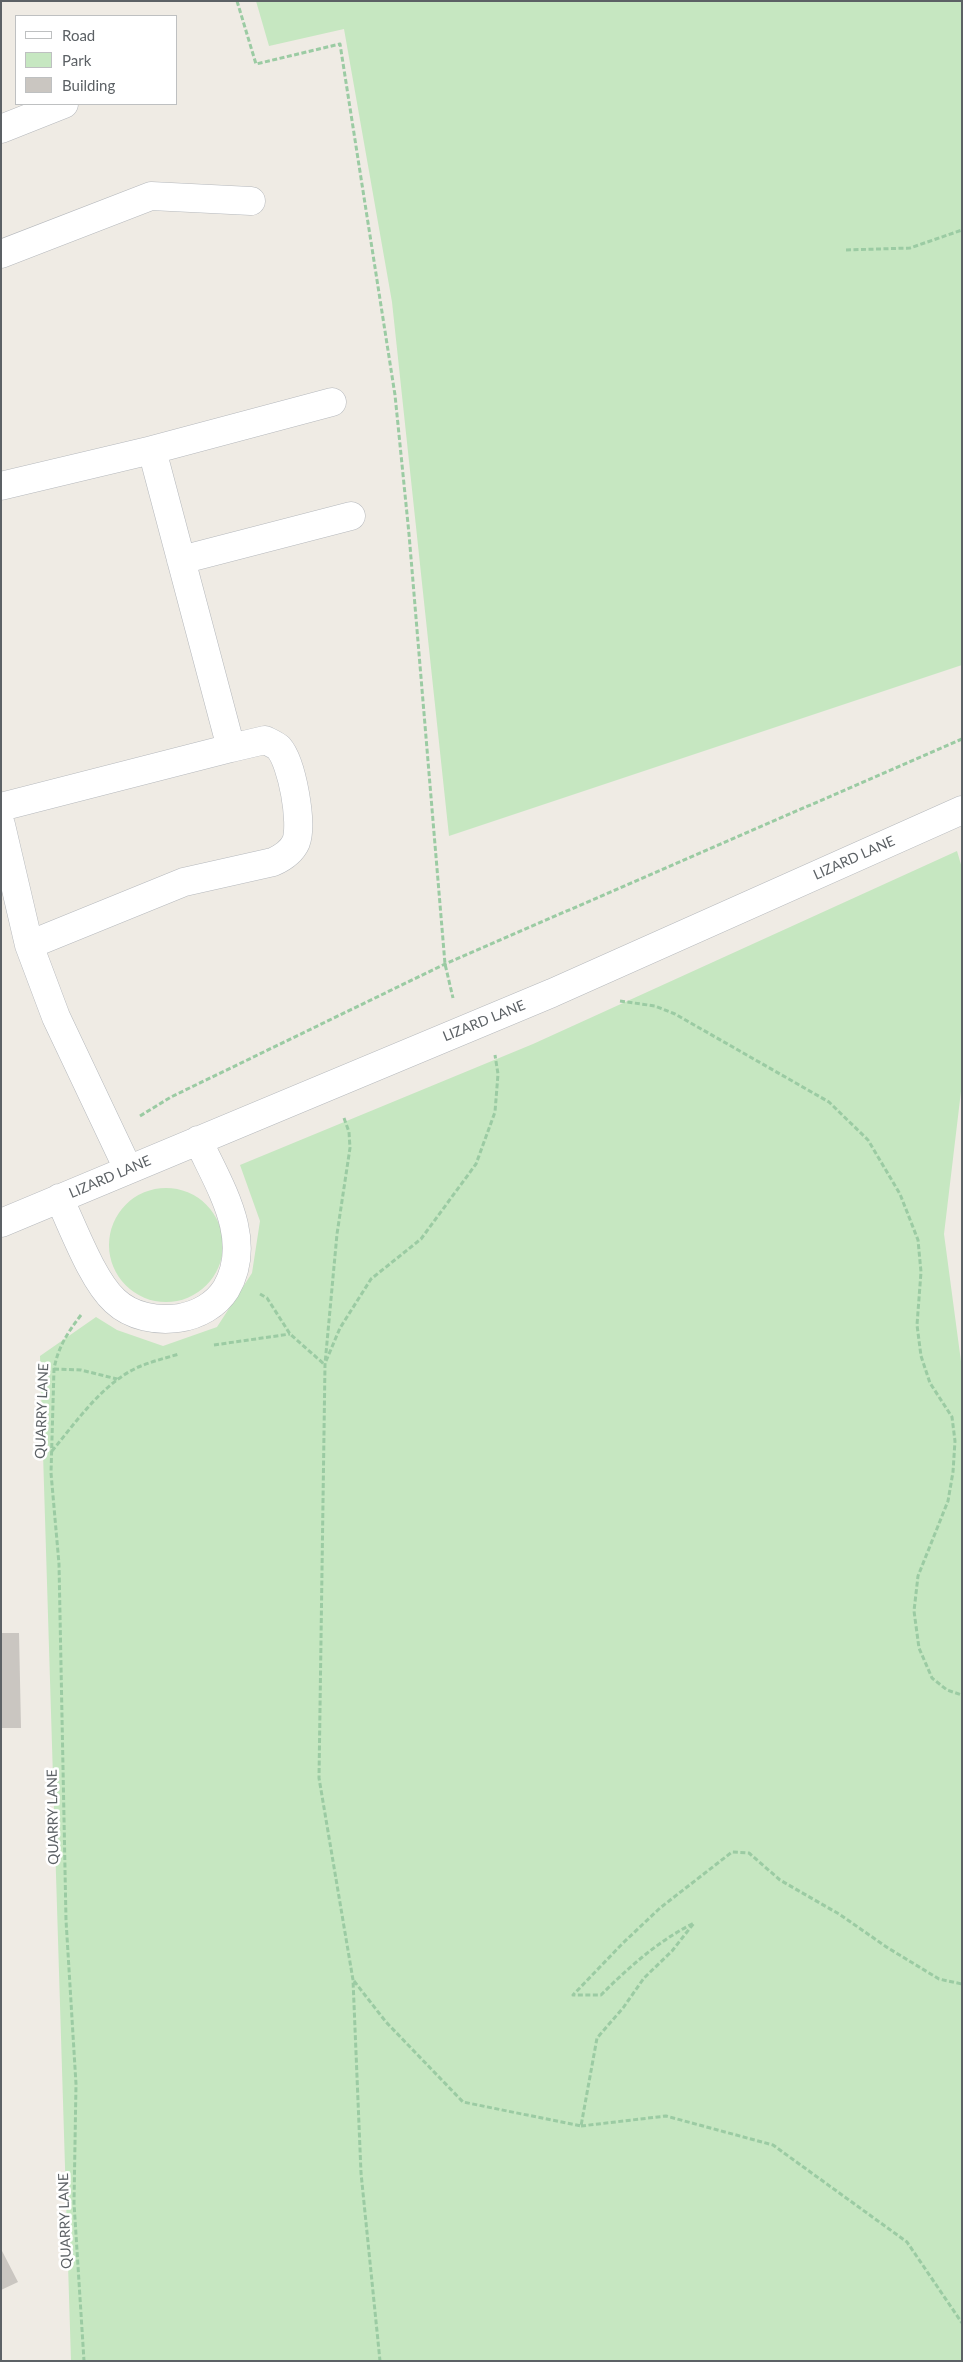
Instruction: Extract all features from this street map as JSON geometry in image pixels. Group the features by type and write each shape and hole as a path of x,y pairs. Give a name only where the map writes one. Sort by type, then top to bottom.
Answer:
{"street":[{"path":"1,128 61,105"},
{"path":"1,254 151,196 251,201"},
{"path":"1,486 152,450 332,402"},
{"path":"152,450 231,748"},
{"path":"181,560 351,516"},
{"path":"1,807 265,740 278,748 289,769 296,802 296,842 284,858 184,882 30,945"},
{"name":"LIZARD LANE","path":"1,1223 552,993 962,810"},
{"path":"1,825 30,945 56,1017 128,1169"},
{"path":"59,1198 103,1287 115,1301 128,1311 148,1318 167,1320 188,1317 207,1308 222,1296 231,1279 237,1259 236,1232 230,1209 198,1140"}],"path":[{"path":"237,1 256,64 340,44 395,395 409,534 445,964"},
{"path":"846,250 910,248 962,230"},
{"path":"111,1134 171,1097 445,964 962,739"},
{"path":"618,1001 654,1006 675,1014 829,1102 868,1140 900,1194 918,1240 921,1272 917,1325 921,1356 930,1383 952,1417 955,1441 953,1472 948,1501 918,1576 914,1611 919,1648 932,1678 947,1690 962,1695"},
{"path":"325,1364 340,1328 371,1279 421,1239 476,1164 495,1112 498,1074 490,1019"},
{"path":"332,1084 349,1132 350,1148 337,1234 325,1364 319,1778 353,1980 361,2173 380,2361"},
{"path":"231,1279 267,1298 290,1334 325,1364"},
{"name":"QUARRY LANE","path":"84,2361 74,2203 76,2084 66,1920 59,1564 52,1452 54,1369 57,1354 66,1334 103,1287"},
{"path":"208,1347 290,1334"},
{"path":"52,1452 93,1403 117,1379 140,1366 182,1353"},
{"path":"54,1369 81,1370 117,1379"},
{"path":"581,2126 597,2038 623,2008 644,1978 672,1951 694,1923 676,1932 637,1960 601,1995 573,1996 623,1943 654,1914 732,1852 749,1853 780,1880 839,1914 888,1948 939,1979 962,1984"},
{"path":"353,1980 386,2022 463,2102 581,2126 666,2116 773,2145 908,2242 962,2323"}],"green space":[{"path":"256,1 962,1 962,665 449,836 392,302 344,29 269,46"},
{"path":"957,851 962,868 962,1083 944,1234 962,1369 962,2361 71,2361 40,1356 96,1317 117,1330 163,1346 217,1327 252,1273 260,1221 240,1165 533,1044"},
{"path":"166,1188 188,1192 198,1197 214,1213 219,1223 223,1245 219,1267 214,1277 198,1293 188,1298 166,1302 144,1298 134,1293 118,1277 113,1267 109,1245 113,1223 118,1213 134,1197 144,1192"}],"building":[{"path":"1,1633 19,1633 21,1728 1,1728"},
{"path":"1,2249 18,2282 1,2290"}]}
